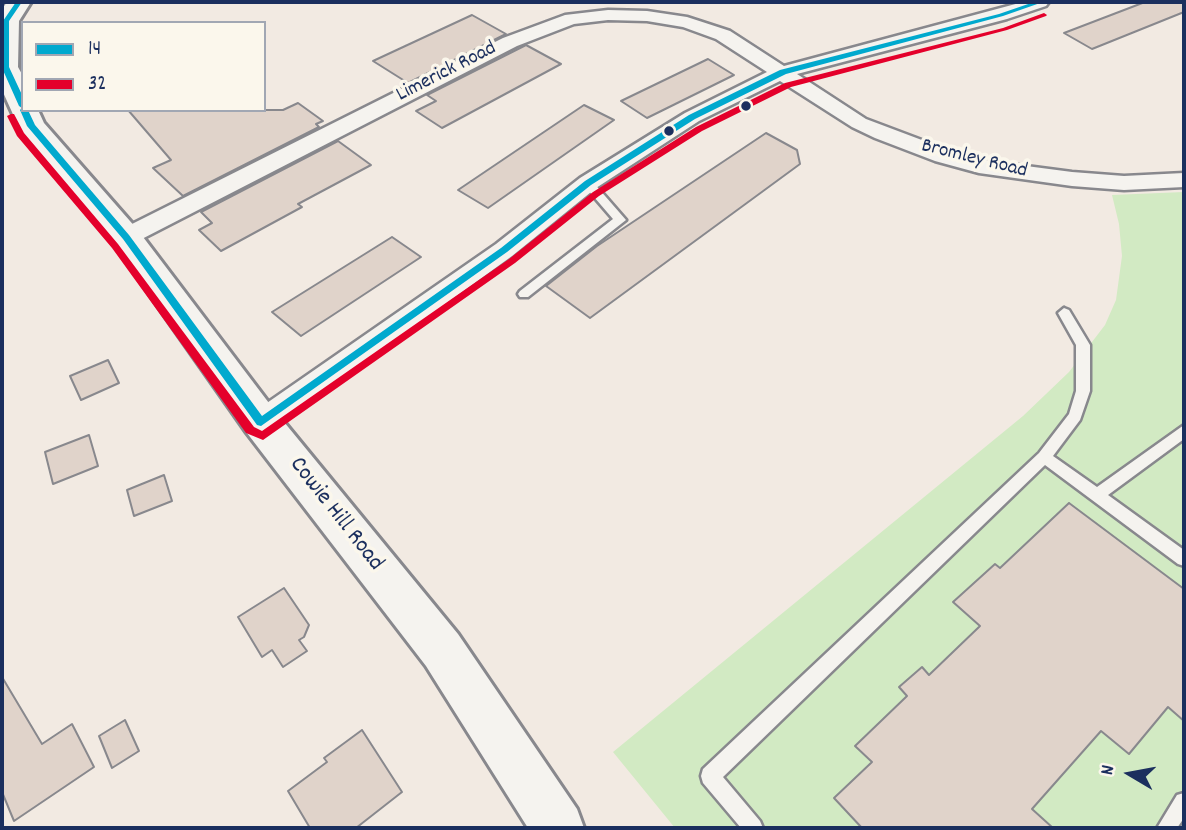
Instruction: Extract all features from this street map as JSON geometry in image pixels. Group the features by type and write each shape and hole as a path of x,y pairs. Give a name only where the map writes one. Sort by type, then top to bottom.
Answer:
{"street":[{"name":"Cowie Hill Road","path":"19,2 6,21 5,67 21,102"},
{"path":"261,422 504,250 588,183 692,117 783,72 1001,15 1040,2"},
{"name":"Limerick Road","path":"126,237 510,42 571,19 634,16 687,22 723,35 783,72"},
{"name":"Bromley Road","path":"783,72 859,123 943,156 987,168 1124,183 1184,180"},
{"name":"Cowie Hill Road","path":"26,112 31,125 126,237 261,422 442,650 558,828"}],"lane":[{"path":"524,294 620,220 588,183"},
{"path":"753,828 710,776 1044,457 1075,416 1083,391 1083,345 1064,313"},
{"path":"1097,495 1184,430"},
{"path":"1044,457 1184,558"},
{"path":"1166,828 1184,802"}],"green space":[{"path":"1184,192 1184,828 675,828 613,752 1023,416 1069,372 1105,325 1116,300 1122,256 1119,224 1112,195"}],"building":[{"path":"1145,2 1184,2 1184,12 1092,49 1064,33"},
{"path":"472,15 506,34 408,83 373,61"},
{"path":"526,45 561,64 442,128 416,111 436,101 427,95"},
{"path":"708,59 734,75 647,118 621,101"},
{"path":"298,103 323,121 316,124 319,127 183,196 153,168 171,160 130,112 266,112 283,110"},
{"path":"584,105 614,120 488,208 458,190"},
{"path":"766,133 797,150 800,164 590,318 546,286 597,246"},
{"path":"338,141 371,165 298,204 302,207 221,251 199,230 212,223 201,212"},
{"path":"392,237 421,257 301,336 272,312"},
{"path":"108,360 119,383 81,400 70,376"},
{"path":"89,435 98,466 53,484 45,452"},
{"path":"164,475 172,501 134,516 127,490"},
{"path":"1069,503 1184,589 1184,721 1168,707 1129,754 1101,731 1032,809 1053,828 862,828 834,798 872,762 855,746 907,696 899,687 922,667 929,675 980,626 953,602 995,564 1000,568"},
{"path":"284,588 309,625 304,637 299,640 307,651 283,667 272,650 262,657 238,617"},
{"path":"2,677 42,744 72,724 94,767 14,821 2,792"},
{"path":"125,720 139,751 112,768 99,736"},
{"path":"362,730 402,792 356,828 310,828 288,791 327,762 324,758"}],"transit line":[{"name":"14","path":"19,2 6,21 5,67 21,102"},
{"name":"14","path":"25,112 31,126 126,237 261,422 504,250 588,183 692,117 783,72 1001,15 1040,2"},
{"name":"32","path":"11,116 20,134 115,246 250,430 263,436 512,261 596,194 699,129 788,85 1005,29 1044,15"}]}
